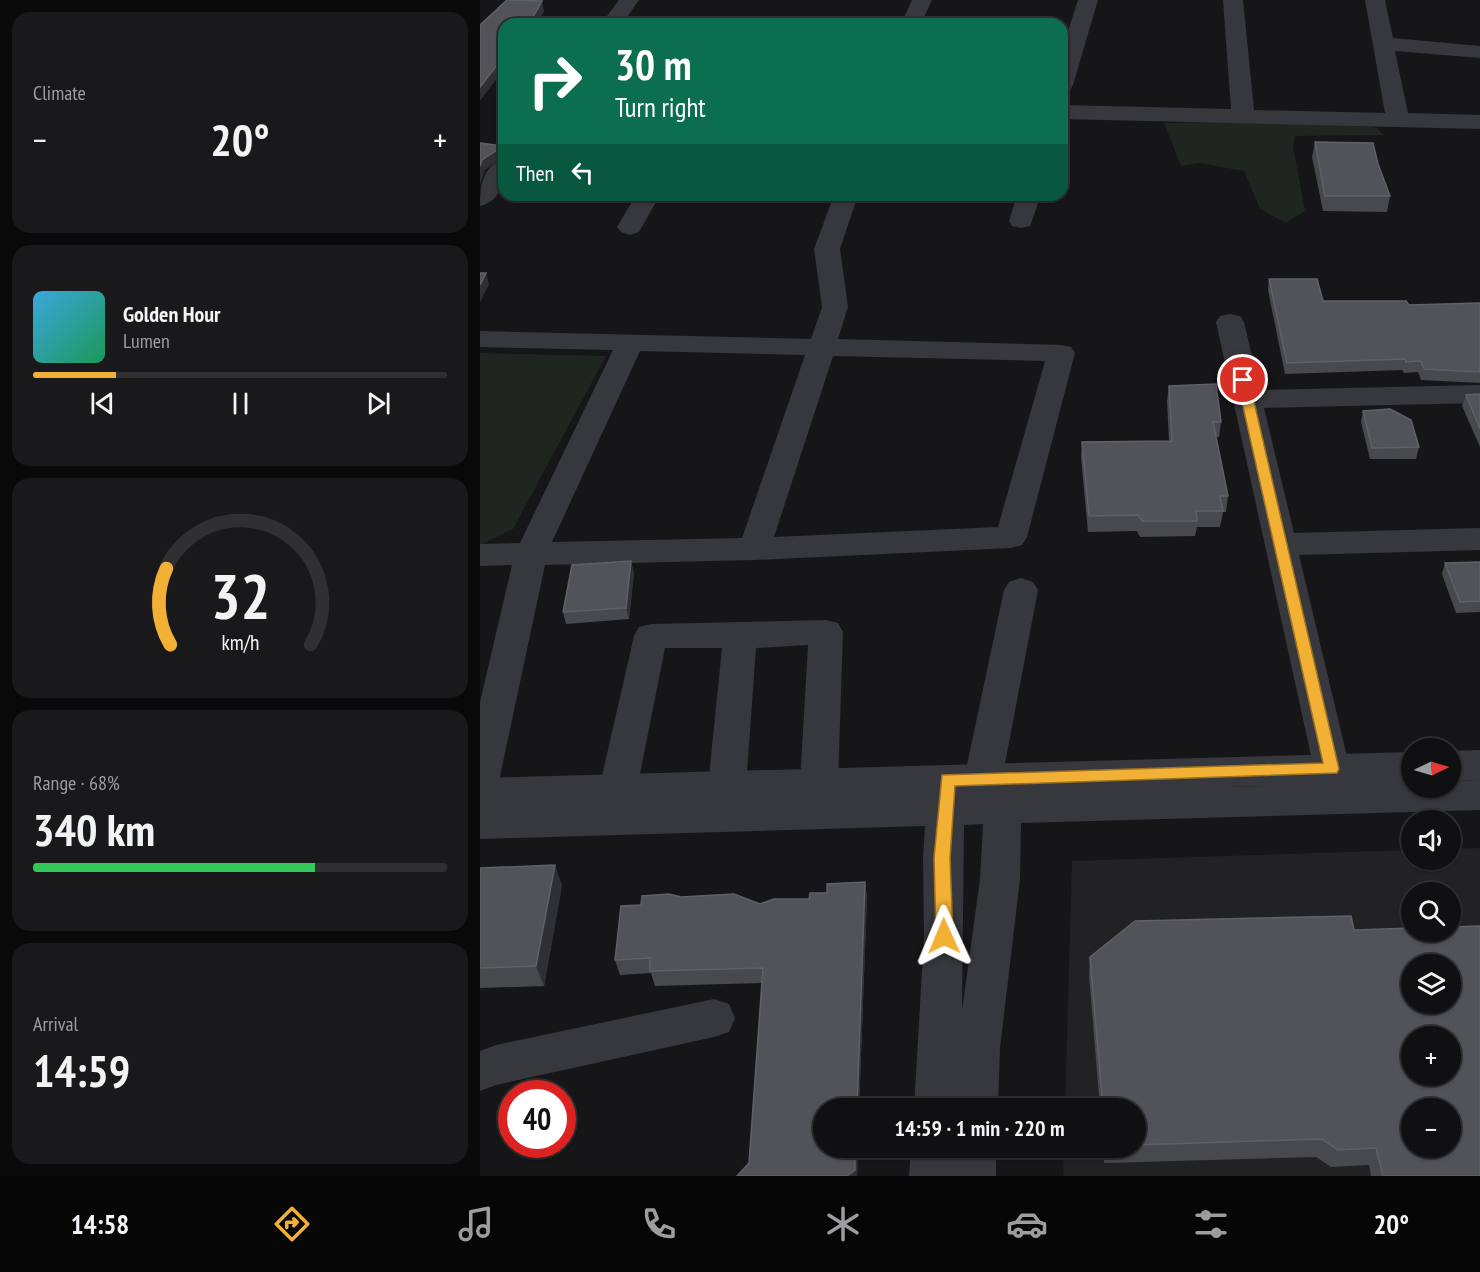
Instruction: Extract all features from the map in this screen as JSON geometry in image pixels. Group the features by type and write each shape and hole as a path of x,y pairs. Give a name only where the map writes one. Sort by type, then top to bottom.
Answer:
{"street":[{"path":"616,18 629,0"},
{"path":"914,18 921,0"},
{"path":"1068,65 1088,0"},
{"path":"1233,0 1243,116"},
{"path":"1375,0 1398,120"},
{"path":"1385,44 1480,52"},
{"path":"1068,112 1480,122"},
{"path":"480,199 498,175"},
{"path":"630,227 645,201"},
{"path":"754,549 836,307 827,249 844,201"},
{"path":"1021,221 1027,201"},
{"path":"1230,322 1332,769"},
{"path":"480,339 1061,353 1011,537 754,549 480,555"},
{"path":"480,781 531,554 630,343"},
{"path":"1248,399 1480,394"},
{"path":"1281,544 1480,539"},
{"path":"936,1098 944,936 942,858 976,791 1022,590"},
{"path":"618,789 651,636 740,636 826,632 819,783"},
{"path":"727,786 740,636"},
{"path":"1461,766 1480,765"},
{"path":"480,823 1332,769 1401,767"},
{"path":"480,793 819,783 976,791 1480,795"},
{"path":"976,791 1000,879 978,1048 976,1098"},
{"path":"480,1071 496,1065 714,1018"},
{"path":"932,1176 933,1158"},
{"path":"973,1176 974,1158"}],"shaded area":[{"path":"1285,121 1365,126 1377,128 1383,135 1295,136 1293,147 1305,211 1286,223 1260,209 1244,171 1200,163 1181,166 1164,123"},
{"path":"480,353 606,356 513,529 480,545"},
{"path":"1480,848 1480,1176 1063,1176 1064,1158 1146,1158 1146,1098 1065,1098 1072,861 1401,850 1401,870 1461,870 1461,849"}],"building":[{"path":"507,0 542,1 532,18 498,18 498,64 480,87 480,25"},
{"path":"1315,142 1373,143 1390,196 1325,196"},
{"path":"480,143 498,145 498,149 482,160 480,166"},
{"path":"480,273 486,273 480,285"},
{"path":"1269,279 1317,279 1323,301 1406,301 1409,305 1480,303 1480,372 1424,369 1421,361 1406,362 1405,359 1287,363"},
{"path":"1216,384 1221,422 1213,422 1228,496 1220,496 1223,511 1196,511 1197,521 1142,521 1138,515 1089,516 1082,442 1172,441 1169,386"},
{"path":"1480,394 1480,429 1466,395"},
{"path":"1390,409 1411,420 1419,447 1372,448 1363,411"},
{"path":"631,561 626,608 563,612 572,565"},
{"path":"1480,562 1480,601 1460,602 1445,563"},
{"path":"555,865 536,966 480,968 480,868"},
{"path":"865,882 857,1098 813,1098 813,1158 855,1158 855,1170 847,1176 737,1176 749,1163 763,968 650,971 650,958 615,960 621,906 641,905 642,896 669,894 681,897 734,894 760,904 774,899 809,899 810,893 827,893 827,884"},
{"path":"1351,916 1354,930 1401,928 1401,942 1461,942 1461,927 1480,926 1480,1176 1383,1176 1376,1148 1338,1150 1322,1139 1146,1145 1146,1098 1102,1098 1090,957 1135,921"}],"route":[{"path":"944,936 942,858 947,780 1332,769 1243,380"}]}
